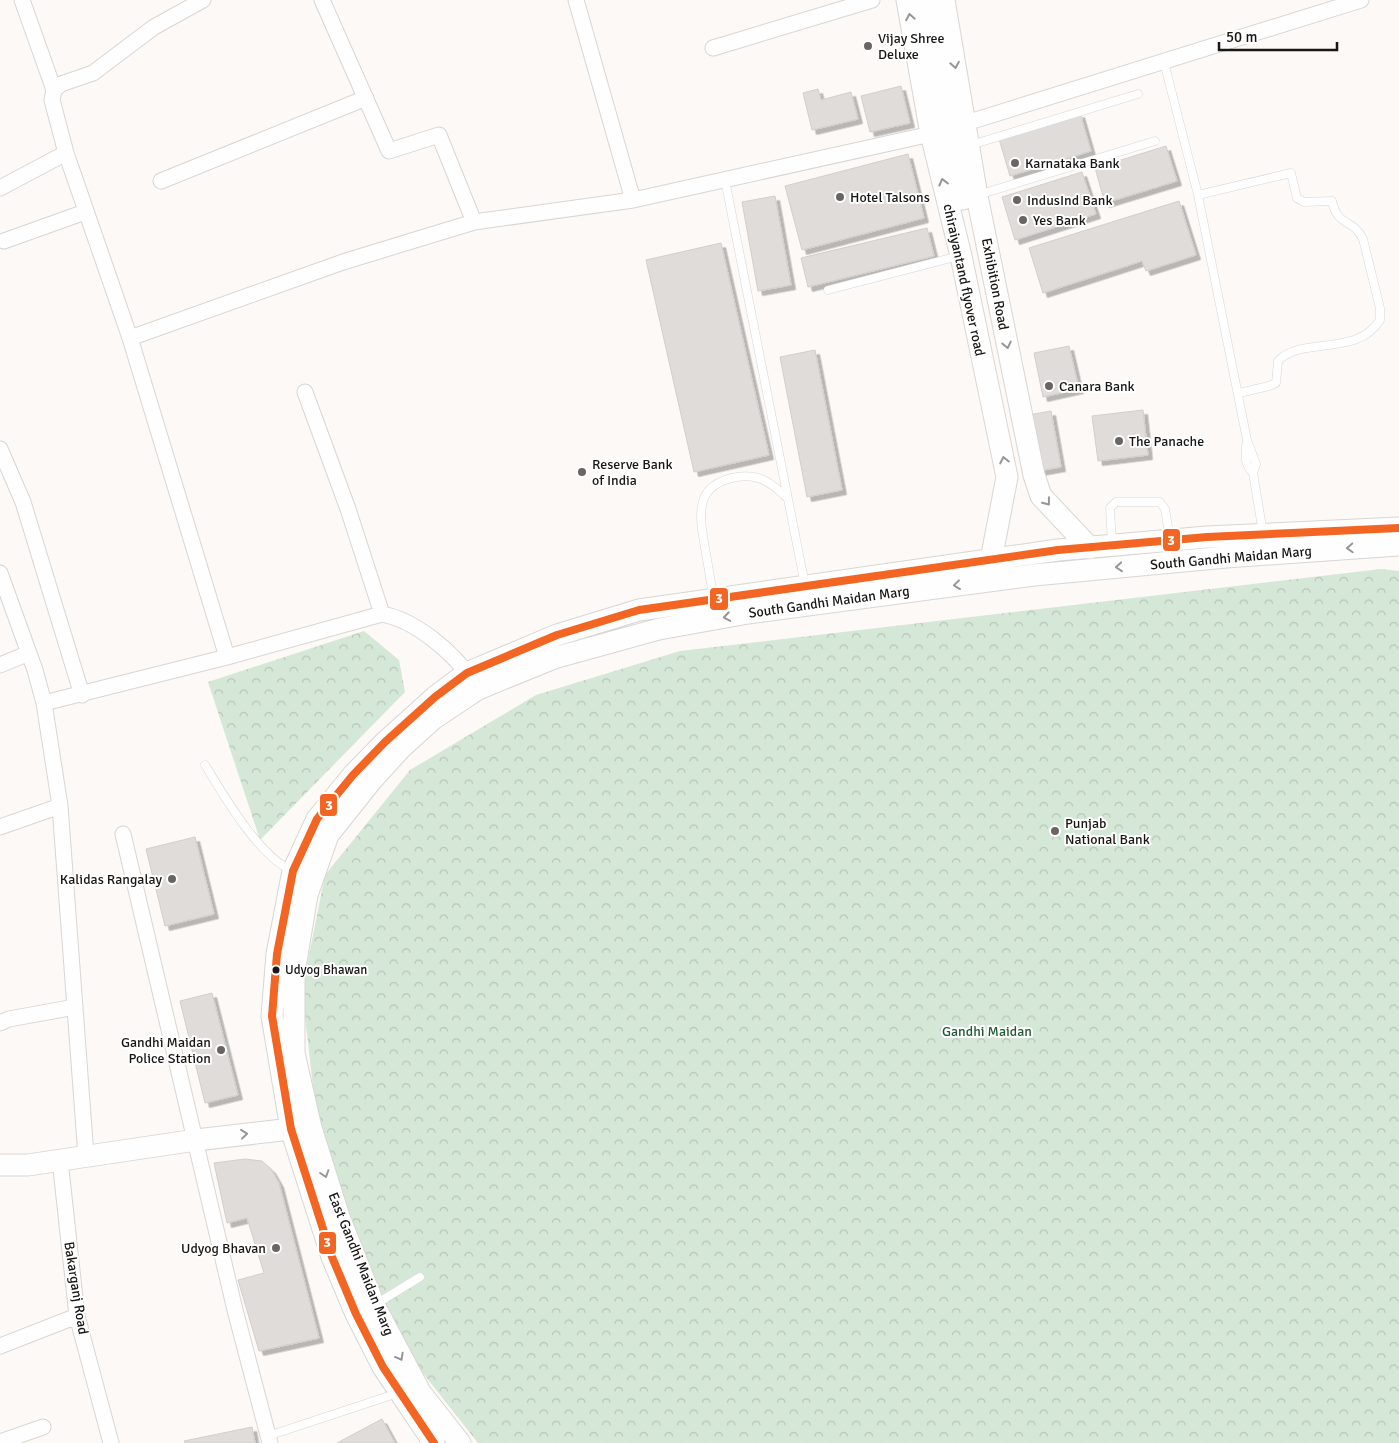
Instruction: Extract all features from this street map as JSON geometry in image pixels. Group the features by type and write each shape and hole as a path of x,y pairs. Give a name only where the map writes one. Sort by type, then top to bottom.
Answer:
{"main road":[{"name":"chiraiyantand flyover road","path":"907,0 931,134 969,256 965,283 1007,476 991,560"},
{"path":"926,0 969,256 994,282"},
{"name":"Exhibition Road","path":"944,0 977,196 1034,476 1041,496 1090,548"},
{"path":"473,681 557,635 639,610 714,600 807,595 991,560 1090,548 1170,541 1399,528"},
{"name":"South Gandhi Maidan Marg","path":"301,1129 294,1053 294,973 308,895 304,873 328,835 371,781 432,719 473,681 659,629 807,595 1246,556 1399,546"},
{"path":"991,560 1034,575"},
{"path":"0,1165 28,1165 196,1140 301,1129 332,1257 356,1314 383,1367 434,1443"},
{"name":"East Gandhi Maidan Marg","path":"301,1129 374,1305 420,1392 460,1443"}],"street":[{"path":"22,0 54,90 52,100 66,153 130,338 226,657"},
{"path":"54,90 61,84 99,70 154,27 203,0"},
{"path":"322,0 389,151 439,136 474,222"},
{"path":"576,0 633,200"},
{"path":"712,48 872,0"},
{"path":"966,123 1361,0"},
{"path":"161,181 366,98"},
{"path":"130,338 344,262 474,222 633,200 931,134"},
{"path":"0,188 66,153"},
{"path":"4,240 85,212"},
{"path":"305,392 348,509 382,614"},
{"path":"0,449 24,502 82,695"},
{"path":"2,582 29,653 44,703 60,806 86,1156"},
{"path":"44,703 82,695 382,614 397,617 417,627 454,657 473,681"},
{"path":"0,665 29,653"},
{"path":"0,827 60,806"},
{"path":"124,834 235,1310 269,1440"},
{"path":"0,1024 9,1019 75,1007"},
{"name":"Bakarganj Road","path":"60,1160 78,1316 111,1443"},
{"path":"0,1346 78,1316"},
{"path":"0,1442 43,1427"}],"lane":[{"path":"1164,62 1198,195 1247,440 1256,464 1253,473 1263,536"},
{"path":"969,146 1138,94"},
{"path":"977,196 1155,141"},
{"path":"1198,195 1291,173 1298,198 1304,202 1332,201 1339,220 1360,232 1364,239 1380,308 1380,320 1366,336 1290,352 1278,361 1276,383 1239,393"},
{"path":"725,180 807,595"},
{"path":"828,290 969,256"},
{"path":"714,600 700,521 701,503 710,488 725,479 750,474 773,484 787,499"},
{"path":"1112,546 1110,508 1116,502 1160,502 1165,508 1170,541"},
{"path":"205,765 236,813 267,852 279,863 304,873"},
{"path":"374,1305 420,1277"},
{"path":"269,1440 400,1392"}],"green space":[{"name":"Gandhi Maidan","path":"1381,569 1399,571 1399,1443 478,1443 404,1349 320,1148 302,990 325,875 410,770 536,695 680,651"},
{"path":"364,631 399,660 405,692 260,840 208,682"}],"building":[{"path":"901,86 910,123 870,132 861,96"},
{"path":"818,89 821,100 851,92 858,119 812,130 803,93"},
{"path":"1080,113 1091,151 1010,176 999,139"},
{"path":"1166,146 1177,181 1105,203 1095,168"},
{"path":"908,154 924,218 802,250 785,186"},
{"path":"1082,172 1096,214 1015,240 1002,197"},
{"path":"775,196 791,285 758,291 742,202"},
{"path":"1179,201 1196,255 1146,271 1142,261 1043,293 1029,248"},
{"path":"927,228 934,256 808,287 801,258"},
{"path":"721,243 769,455 694,472 646,260"},
{"path":"1069,346 1079,389 1043,397 1034,353"},
{"path":"815,350 842,490 807,497 780,357"},
{"path":"1143,410 1148,455 1098,461 1092,416"},
{"path":"1051,411 1061,467 1033,472 1023,416"},
{"path":"195,837 214,914 165,926 146,849"},
{"path":"212,993 238,1095 205,1103 180,1001"},
{"name":"Udyog Bhavan","path":"245,1159 262,1161 271,1169 279,1183 319,1338 259,1351 238,1280 264,1273 247,1218 227,1223 214,1163"},
{"path":"382,1419 395,1443 337,1443"},
{"path":"252,1427 255,1443 185,1443 184,1441"}],"transit line":[{"name":"3","path":"434,1443 383,1367 356,1314 332,1257 291,1129 272,1016 277,954 293,871 317,819 353,775 385,742 435,697 467,673 557,635 639,610 1058,550 1207,537 1399,528"}],"place":[{"name":"Vijay Shree Deluxe","path":"868,46"},
{"name":"Karnataka Bank","path":"1015,163"},
{"name":"Hotel Talsons","path":"840,197"},
{"name":"IndusInd Bank","path":"1017,200"},
{"name":"Yes Bank","path":"1023,220"},
{"name":"Canara Bank","path":"1049,386"},
{"name":"The Panache","path":"1119,441"},
{"name":"Reserve Bank of India","path":"582,472"},
{"name":"Punjab National Bank","path":"1055,831"},
{"name":"Kalidas Rangalay","path":"172,879"},
{"name":"Udyog Bhawan","path":"276,970"},
{"name":"Gandhi Maidan Police Station","path":"221,1050"},
{"name":"Udyog Bhavan","path":"276,1248"}]}
